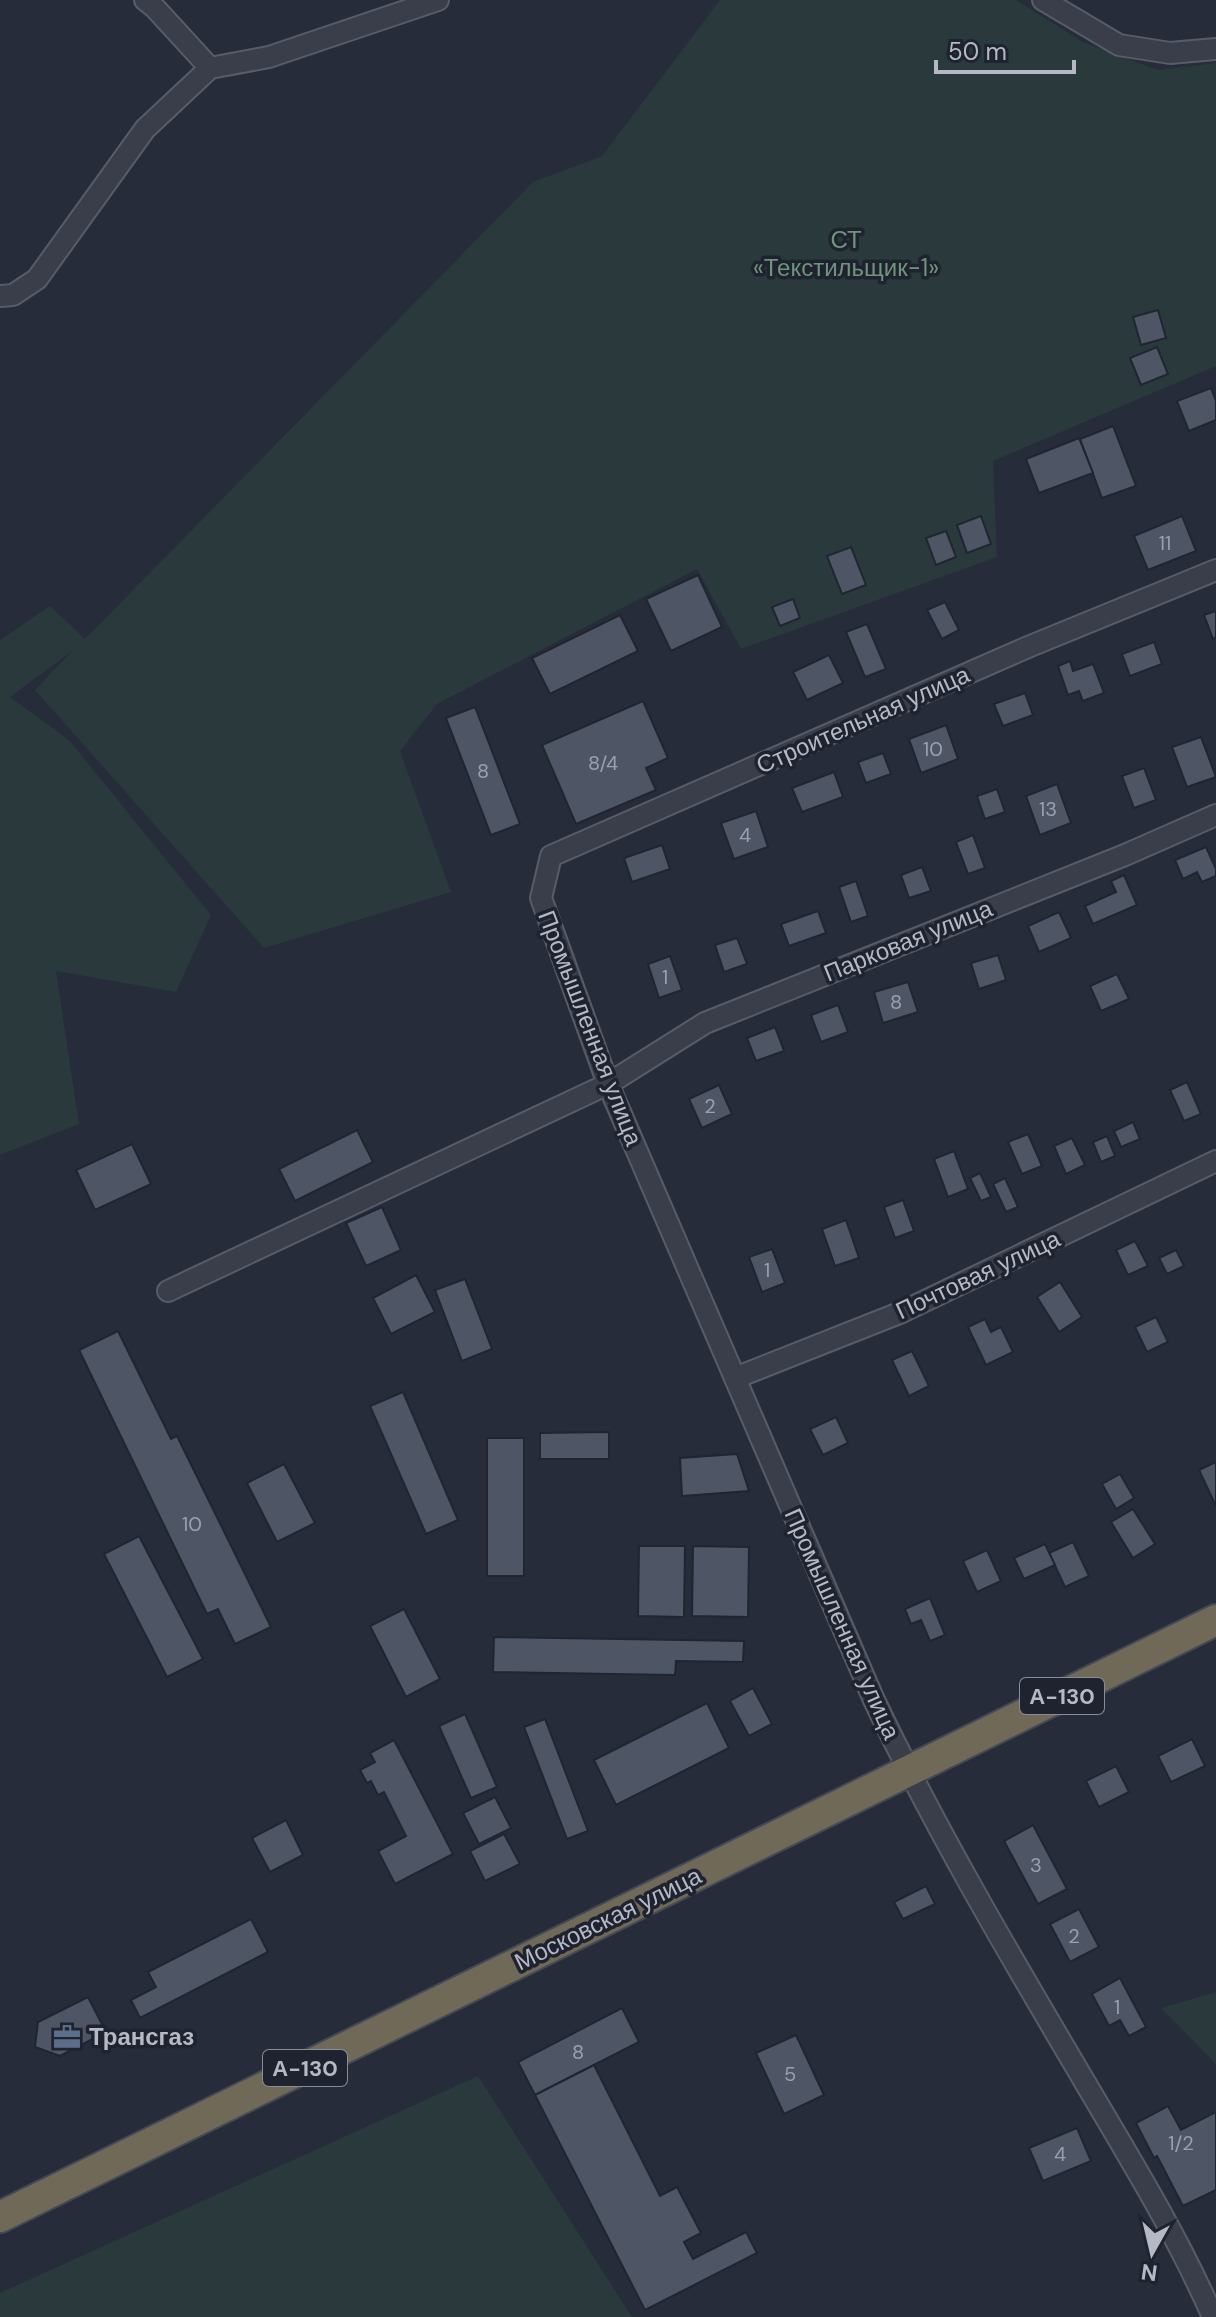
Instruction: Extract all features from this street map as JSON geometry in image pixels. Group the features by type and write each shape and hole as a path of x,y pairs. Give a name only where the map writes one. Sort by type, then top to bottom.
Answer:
{"highway":[{"name":"Московская улица","path":"0,2217 1216,1620"}],"street":[{"path":"145,0 210,68"},
{"path":"0,296 13,295 37,279 145,129 210,68 269,57 438,0"},
{"path":"1043,0 1119,45 1170,53 1216,49"},
{"name":"Строительная улица","path":"541,898 551,856 1028,647 1216,570"},
{"name":"Парковая улица","path":"168,1291 608,1084 705,1023 1125,855 1216,815"},
{"name":"Промышленная улица","path":"541,898 608,1084 907,1771 1149,2191 1213,2317"},
{"name":"Почтовая улица","path":"735,1378 902,1312 1216,1161"}],"green space":[{"name":"СТ «Текстильщик-1»","path":"720,0 1016,0 1083,42 1158,70 1216,63 1216,366 993,461 997,557 741,649 697,569 437,704 400,751 451,892 264,948 35,690 72,651 10,697 69,740 211,915 176,992 56,971 79,1124 0,1155 0,640 50,606 85,639 533,182 602,156"},
{"path":"1216,1992 1216,2064 1161,2008"},
{"path":"478,2076 632,2317 0,2317 0,2293"}],"building":[{"path":"1158,310 1166,338 1141,345 1133,317"},
{"path":"1157,347 1168,374 1141,385 1130,358"},
{"path":"1211,388 1216,401 1216,420 1189,431 1177,401"},
{"path":"1113,426 1136,486 1102,498 1080,439"},
{"path":"1079,438 1093,473 1039,493 1026,459"},
{"path":"981,516 991,544 967,553 957,525"},
{"path":"1182,516 1196,551 1148,570 1134,536"},
{"path":"946,531 956,557 936,565 926,538"},
{"path":"851,547 866,585 842,594 827,556"},
{"path":"698,575 722,627 671,651 646,599"},
{"path":"793,599 800,618 780,626 772,607"},
{"path":"945,602 959,630 942,639 927,610"},
{"path":"1216,611 1216,637 1213,639 1204,615"},
{"path":"620,615 638,651 550,694 532,658"},
{"path":"867,624 886,669 865,677 846,632"},
{"path":"1154,642 1162,664 1130,676 1122,654"},
{"path":"829,655 843,683 807,700 793,672"},
{"path":"1070,661 1073,671 1093,664 1104,693 1083,701 1079,691 1068,695 1058,666"},
{"path":"1025,693 1033,715 1003,726 994,704"},
{"path":"643,701 668,758 646,768 656,790 576,824 542,745"},
{"path":"475,707 520,824 491,835 446,718"},
{"path":"946,725 958,759 921,773 909,739"},
{"path":"1201,737 1216,777 1187,787 1172,747"},
{"path":"883,753 891,774 866,783 858,762"},
{"path":"1144,768 1156,800 1134,808 1122,776"},
{"path":"834,772 843,797 802,812 792,788"},
{"path":"1057,784 1071,823 1040,835 1026,796"},
{"path":"997,789 1005,812 985,819 977,796"},
{"path":"756,811 768,847 734,859 721,823"},
{"path":"973,835 985,868 968,874 956,842"},
{"path":"662,845 670,869 632,882 624,858"},
{"path":"1206,847 1216,876 1202,882 1197,872 1183,879 1175,860"},
{"path":"922,867 931,891 909,898 901,875"},
{"path":"1124,875 1137,905 1093,924 1085,906 1116,892 1111,881"},
{"path":"856,881 868,916 851,922 839,887"},
{"path":"818,911 826,933 789,946 781,924"},
{"path":"1059,912 1071,938 1039,952 1028,926"},
{"path":"737,938 747,964 724,972 715,945"},
{"path":"998,955 1006,980 979,989 971,963"},
{"path":"670,956 682,990 659,998 648,964"},
{"path":"1117,974 1129,999 1101,1011 1090,986"},
{"path":"908,982 918,1012 883,1023 874,992"},
{"path":"838,1005 848,1032 821,1042 811,1015"},
{"path":"775,1027 784,1051 756,1061 747,1038"},
{"path":"1187,1082 1201,1114 1184,1121 1170,1090"},
{"path":"719,1085 732,1114 702,1128 689,1099"},
{"path":"1133,1122 1140,1139 1121,1147 1114,1131"},
{"path":"357,1130 373,1162 295,1201 279,1169"},
{"path":"1028,1134 1042,1166 1022,1174 1008,1142"},
{"path":"1107,1136 1115,1156 1101,1162 1093,1142"},
{"path":"1072,1138 1085,1165 1066,1174 1054,1146"},
{"path":"132,1144 151,1184 95,1210 76,1170"},
{"path":"954,1151 968,1189 948,1197 934,1159"},
{"path":"980,1173 991,1197 981,1201 970,1178"},
{"path":"1005,1178 1018,1207 1006,1212 993,1184"},
{"path":"903,1200 914,1231 895,1238 884,1207"},
{"path":"382,1207 401,1250 366,1266 346,1223"},
{"path":"846,1220 859,1258 835,1266 822,1229"},
{"path":"1135,1241 1148,1266 1128,1275 1116,1250"},
{"path":"772,1249 785,1283 762,1292 749,1257"},
{"path":"1176,1250 1184,1266 1167,1274 1159,1258"},
{"path":"416,1275 435,1312 391,1334 373,1298"},
{"path":"465,1279 492,1349 462,1361 435,1290"},
{"path":"1060,1282 1082,1317 1059,1332 1037,1297"},
{"path":"1156,1317 1168,1342 1147,1352 1135,1327"},
{"path":"985,1319 991,1332 1001,1327 1013,1352 986,1365 968,1327"},
{"path":"118,1331 171,1439 177,1436 271,1627 235,1644 218,1609 207,1614 79,1350"},
{"path":"912,1351 929,1386 909,1396 892,1360"},
{"path":"403,1392 458,1520 426,1534 370,1406"},
{"path":"836,1417 848,1443 823,1455 810,1429"},
{"path":"609,1432 609,1459 540,1459 540,1433"},
{"path":"487,1438 524,1438 524,1576 487,1576"},
{"path":"737,1454 749,1491 682,1496 680,1458"},
{"path":"1216,1462 1216,1506 1199,1470"},
{"path":"284,1464 315,1523 277,1542 247,1483"},
{"path":"1120,1474 1134,1498 1116,1509 1102,1484"},
{"path":"1133,1509 1155,1544 1133,1558 1111,1522"},
{"path":"139,1536 203,1659 167,1677 104,1554"},
{"path":"1073,1542 1089,1576 1065,1587 1049,1553"},
{"path":"1045,1544 1055,1565 1024,1579 1014,1558"},
{"path":"639,1546 685,1546 684,1617 638,1616"},
{"path":"693,1546 749,1547 748,1617 692,1616"},
{"path":"987,1550 1001,1581 977,1592 963,1561"},
{"path":"930,1598 945,1635 930,1641 921,1620 911,1624 905,1609"},
{"path":"404,1609 440,1679 406,1697 370,1626"},
{"path":"494,1637 744,1641 743,1662 676,1661 675,1675 493,1672"},
{"path":"753,1688 772,1724 749,1736 730,1701"},
{"path":"707,1703 729,1748 616,1805 594,1760"},
{"path":"465,1714 497,1787 471,1798 439,1726"},
{"path":"545,1719 588,1831 567,1839 524,1727"},
{"path":"1192,1739 1205,1766 1171,1782 1158,1756"},
{"path":"394,1740 453,1854 395,1884 378,1851 406,1836 384,1792 378,1795 371,1781 367,1783 360,1770 375,1762 370,1753"},
{"path":"1116,1766 1129,1792 1099,1807 1086,1781"},
{"path":"495,1797 511,1828 479,1844 463,1813"},
{"path":"286,1820 303,1855 270,1872 252,1838"},
{"path":"1033,1825 1067,1889 1038,1904 1004,1841"},
{"path":"504,1834 520,1864 485,1881 470,1851"},
{"path":"926,1886 935,1904 903,1919 894,1902"},
{"path":"1079,1909 1099,1947 1070,1962 1050,1924"},
{"path":"251,1919 268,1952 140,2018 131,2000 156,1987 148,1972"},
{"path":"1120,1978 1146,2027 1129,2036 1120,2020 1109,2026 1092,1994"},
{"path":"88,1997 106,2032 60,2056 35,2047 38,2022"},
{"path":"622,2008 639,2042 535,2095 518,2062"},
{"path":"796,2035 824,2095 784,2114 756,2053"},
{"path":"594,2065 660,2196 677,2187 701,2233 684,2242 693,2259 746,2232 757,2253 645,2310 535,2095"},
{"path":"1168,2106 1181,2130 1216,2112 1216,2190 1183,2206 1136,2123"},
{"path":"1077,2128 1091,2161 1043,2181 1029,2148"}],"place":[{"name":"Трансгаз","path":"67,2037"}]}
